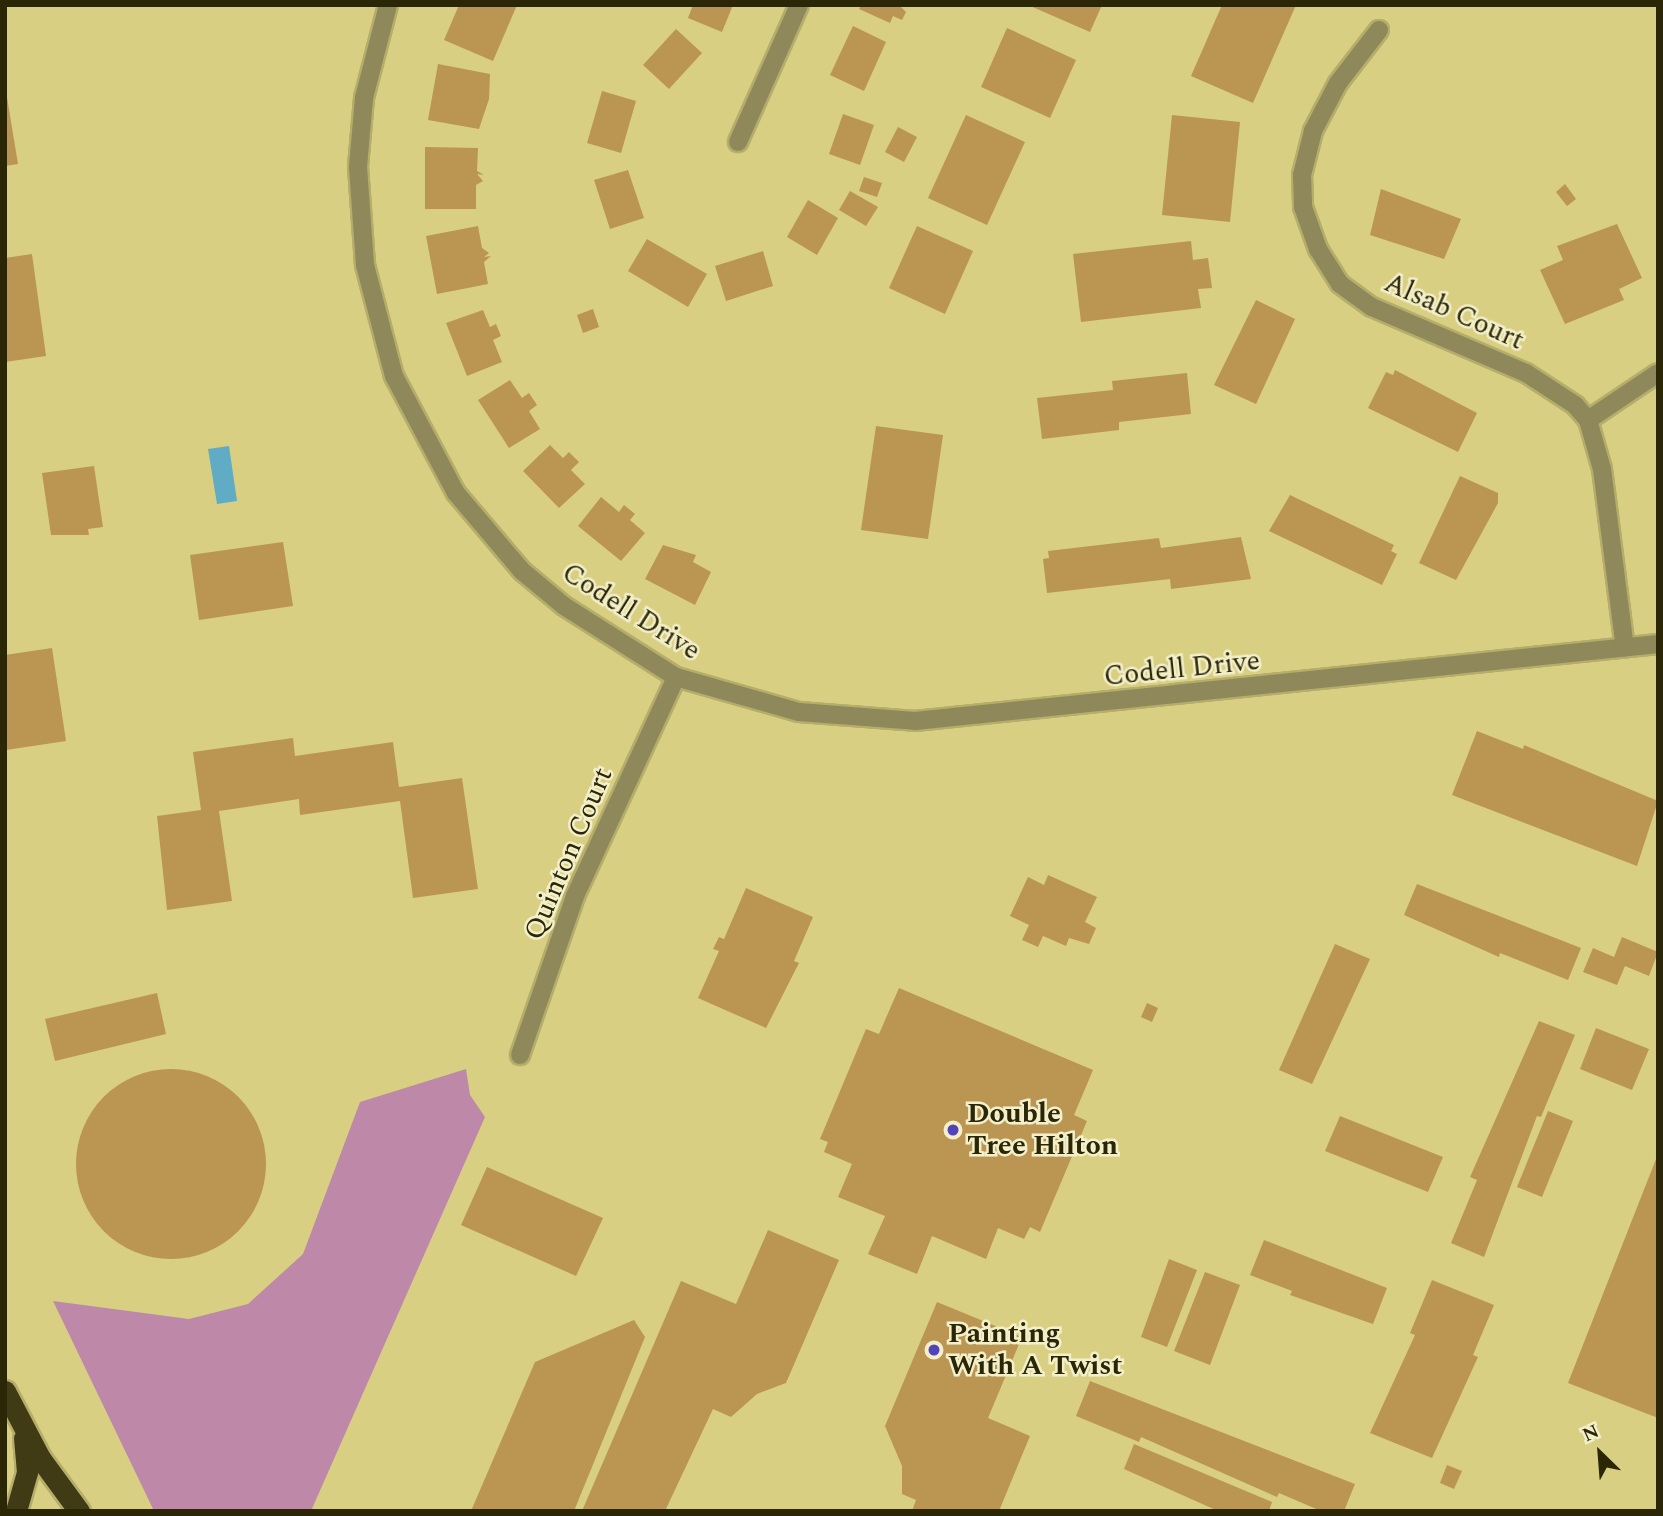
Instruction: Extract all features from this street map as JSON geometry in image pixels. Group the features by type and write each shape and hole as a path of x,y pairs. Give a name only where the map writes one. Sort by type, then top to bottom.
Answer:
{"highway":[{"path":"5,1391 20,1423 79,1511"},
{"path":"16,1511 27,1472 20,1423"}],"street":[{"name":"Codell Drive","path":"388,5 364,98 358,167 365,265 394,376 456,493 522,571 564,606 676,677 799,712 915,721 1658,644"},
{"path":"738,142 799,5"},
{"name":"Alsab Court","path":"1379,30 1338,83 1313,131 1302,174 1303,207 1327,267 1372,307 1526,373 1575,405 1588,420"},
{"path":"1625,648 1602,469 1588,420 1658,373"},
{"name":"Quinton Court","path":"520,1055 575,896 676,677"}],"shaded area":[{"path":"466,1069 470,1095 485,1117 311,1511 154,1511 53,1301 189,1319 248,1304 303,1254 360,1102"}],"water":[{"path":"229,446 237,501 217,504 208,449"}],"building":[{"path":"459,5 517,5 493,61 444,40"},
{"path":"693,5 733,5 722,32 688,18"},
{"path":"861,5 899,5 906,12 902,20 893,16 890,23 859,9"},
{"path":"1028,5 1102,5 1090,32"},
{"path":"1222,5 1296,5 1253,103 1191,76"},
{"path":"853,26 886,42 864,91 830,75"},
{"path":"1007,28 1076,60 1050,118 981,87"},
{"path":"676,29 702,53 669,89 643,65"},
{"path":"438,64 490,74 489,99 479,129 428,120"},
{"path":"5,85 18,164 5,166"},
{"path":"602,91 636,101 621,153 587,143"},
{"path":"843,114 874,125 860,165 829,154"},
{"path":"966,115 1025,142 987,225 928,198"},
{"path":"1172,115 1240,122 1230,222 1162,215"},
{"path":"898,127 917,137 904,162 885,152"},
{"path":"425,147 478,148 477,171 484,175 477,174 483,181 476,185 476,209 425,209"},
{"path":"628,170 644,218 610,229 594,180"},
{"path":"864,177 882,183 877,197 859,191"},
{"path":"1565,184 1576,199 1567,206 1556,192"},
{"path":"1381,189 1461,219 1444,259 1370,235"},
{"path":"850,191 878,207 866,226 839,210"},
{"path":"808,200 838,218 817,255 787,237"},
{"path":"1617,224 1642,278 1619,289 1624,300 1565,324 1540,270 1563,260 1557,246"},
{"path":"478,226 482,248 489,253 484,257 491,256 484,262 488,284 437,294 426,236"},
{"path":"917,226 973,251 945,314 889,288"},
{"path":"647,239 707,274 688,307 628,271"},
{"path":"1191,241 1193,260 1208,258 1212,288 1198,289 1201,308 1081,322 1073,254"},
{"path":"763,251 773,286 726,301 715,266"},
{"path":"32,254 46,356 5,362 5,258"},
{"path":"1256,300 1295,319 1256,404 1214,385"},
{"path":"593,309 599,327 583,333 577,315"},
{"path":"483,310 490,327 496,324 501,336 493,340 502,362 467,376 446,323"},
{"path":"1395,370 1477,413 1458,452 1368,408 1386,372 1393,375"},
{"path":"1187,373 1191,414 1119,422 1119,430 1042,439 1037,398 1113,390 1112,381"},
{"path":"510,380 522,398 529,393 537,405 529,411 540,429 509,448 478,400"},
{"path":"876,426 943,435 928,539 861,530"},
{"path":"550,445 563,458 569,452 579,462 571,470 585,484 559,508 523,471"},
{"path":"94,466 103,527 88,529 89,535 51,535 42,473"},
{"path":"1460,476 1498,493 1498,503 1456,580 1419,563"},
{"path":"1290,495 1394,545 1391,551 1397,554 1382,585 1269,531"},
{"path":"601,497 619,512 624,505 635,514 630,520 645,533 621,561 578,526"},
{"path":"1241,537 1251,579 1171,589 1170,579 1047,593 1043,559 1049,558 1048,551 1159,538 1161,548"},
{"path":"283,542 293,606 199,620 190,555"},
{"path":"663,545 696,555 693,562 711,572 695,605 645,579"},
{"path":"52,648 66,741 6,750 5,655"},
{"path":"1477,731 1523,749 1524,745 1658,801 1637,866 1452,795"},
{"path":"293,738 295,756 393,742 399,787 462,778 478,889 413,898 400,801 300,815 299,799 219,811 232,901 167,910 157,816 201,810 193,752"},
{"path":"1048,875 1097,897 1085,922 1096,928 1089,944 1069,938 1066,946 1043,936 1038,947 1022,940 1029,925 1010,916 1028,877 1044,885"},
{"path":"1417,884 1581,948 1568,980 1500,953 1499,957 1404,915"},
{"path":"746,888 813,917 794,961 799,963 766,1028 698,998 719,951 713,949 719,937 724,939"},
{"path":"1622,937 1658,952 1649,976 1625,966 1617,985 1583,972 1593,948 1614,957"},
{"path":"1335,944 1370,959 1312,1084 1279,1070"},
{"name":"Double Tree Hilton","path":"899,988 1093,1070 1074,1115 1087,1121 1040,1232 1030,1227 1024,1239 998,1228 986,1259 932,1236 917,1274 868,1254 885,1216 838,1197 852,1164 824,1152 828,1142 820,1139 866,1029 879,1034"},
{"path":"157,993 166,1034 55,1061 45,1019"},
{"path":"1147,1003 1158,1008 1152,1022 1141,1017"},
{"path":"1539,1021 1575,1035 1541,1117 1537,1116 1484,1257 1451,1243 1477,1180 1470,1177"},
{"path":"1596,1028 1649,1049 1632,1090 1580,1069"},
{"path":"171,1069 207,1077 224,1085 238,1097 250,1111 258,1128 266,1164 258,1200 250,1217 238,1231 224,1243 207,1251 171,1259 135,1251 118,1243 104,1231 92,1217 84,1200 76,1164 84,1128 92,1111 104,1097 118,1085 135,1077"},
{"path":"1548,1111 1573,1121 1542,1197 1517,1187"},
{"path":"1340,1116 1443,1157 1428,1192 1325,1151"},
{"path":"1658,1154 1658,1418 1568,1383"},
{"path":"487,1167 603,1218 576,1276 461,1225"},
{"path":"768,1230 839,1260 786,1383 757,1394 731,1417 713,1409 665,1511 582,1511 681,1281 736,1304"},
{"path":"1264,1240 1387,1288 1373,1324 1290,1295 1292,1291 1250,1275"},
{"path":"1169,1259 1197,1270 1167,1347 1141,1337"},
{"path":"1205,1272 1240,1285 1210,1365 1174,1351"},
{"path":"1432,1280 1494,1305 1473,1355 1478,1357 1432,1458 1370,1433 1415,1335 1410,1333"},
{"path":"937,1302 1022,1337 988,1418 1030,1436 999,1511 912,1511 916,1500 902,1494 902,1466 885,1426"},
{"path":"634,1320 645,1337 574,1511 471,1511 535,1362"},
{"path":"1090,1381 1355,1484 1344,1511 1321,1511 1279,1493 1277,1497 1141,1437 1139,1442 1076,1416"},
{"path":"1134,1444 1272,1502 1269,1511 1218,1511 1124,1469"},
{"path":"1447,1465 1462,1471 1454,1489 1440,1483"}],"place":[{"name":"Double Tree Hilton","path":"953,1130"},
{"name":"Painting With A Twist","path":"934,1350"}]}
